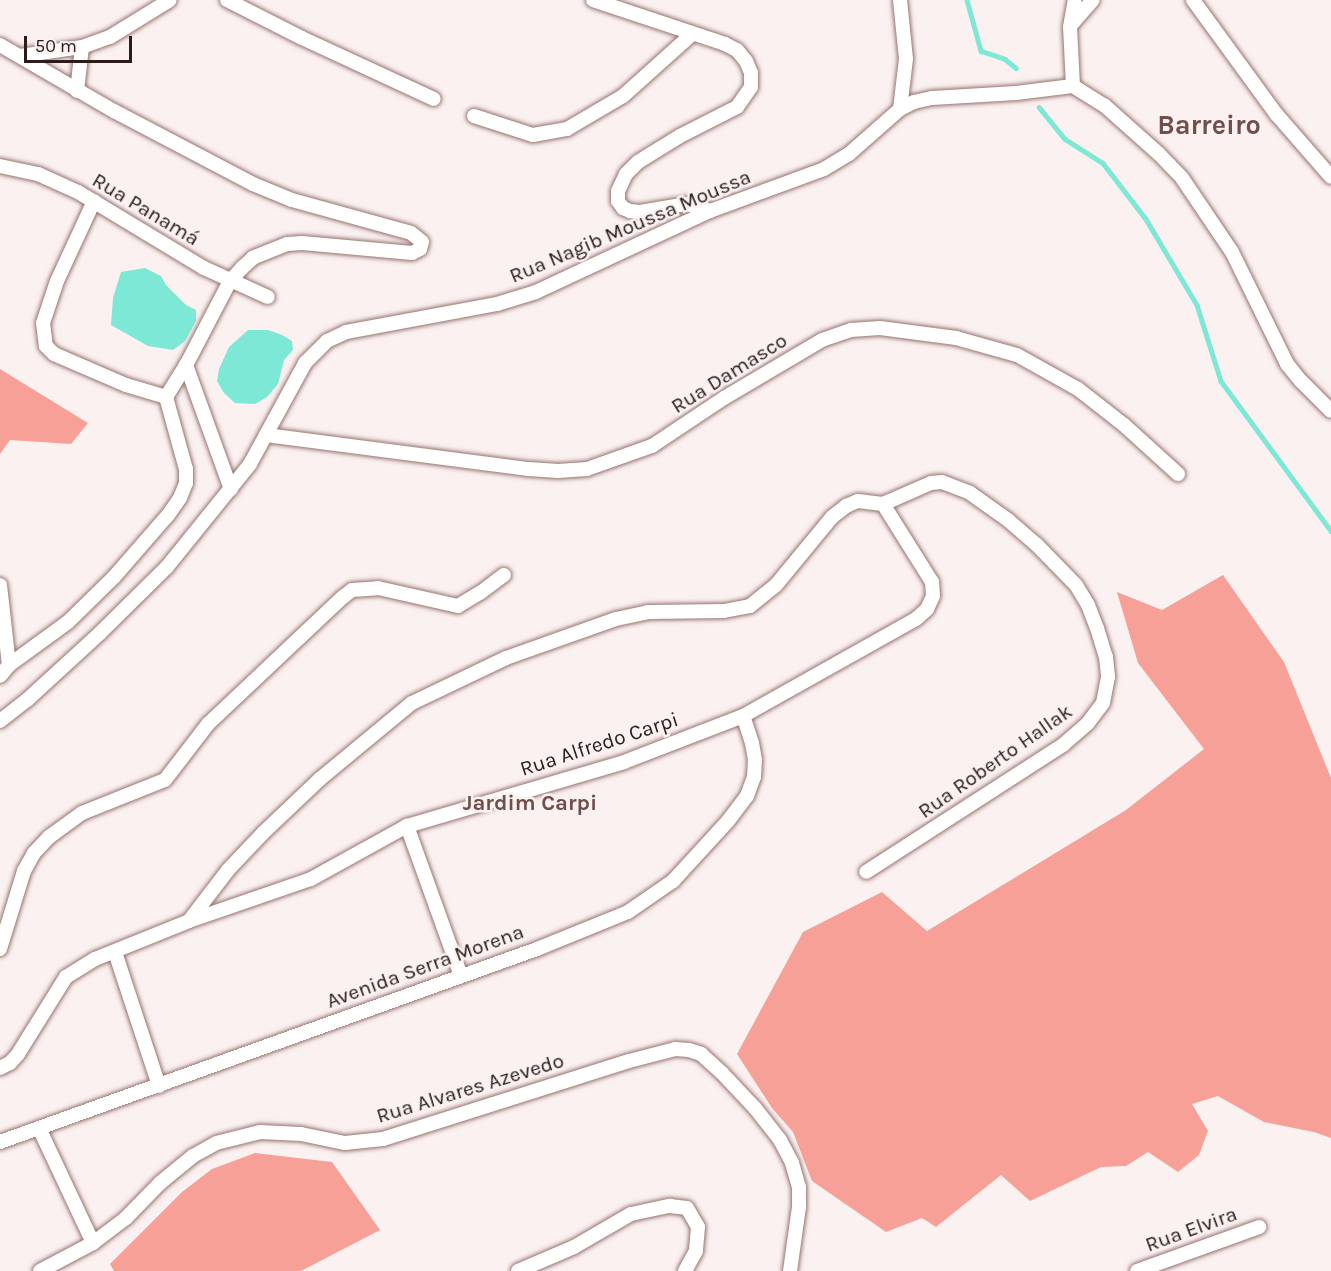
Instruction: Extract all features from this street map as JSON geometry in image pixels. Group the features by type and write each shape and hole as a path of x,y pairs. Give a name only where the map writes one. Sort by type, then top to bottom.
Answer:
{"street":[{"path":"20,56 82,47 130,27 170,0"},
{"path":"227,0 302,38 434,99"},
{"path":"593,0 737,50 746,61 751,73 750,87 737,107 680,136 638,162 621,183 618,201 622,208 630,211 640,212 687,204 710,211"},
{"path":"900,0 906,59 900,109"},
{"path":"1075,0 1070,27 1073,86 1104,105 1160,154 1182,178 1232,252 1287,364 1300,381 1331,411"},
{"path":"1070,27 1093,0"},
{"path":"1193,0 1277,116 1331,177"},
{"path":"474,116 533,135 567,129 623,96 692,34"},
{"path":"0,45 77,91 253,184 292,200 411,232 422,242 420,249 412,253 302,243 287,244 253,258 230,281 186,365 166,397 186,469 186,483 180,498 114,577 68,622 9,665 0,676"},
{"path":"77,91 82,47"},
{"name":"Rua Nagib Moussa Moussa","path":"0,721 76,656 167,567 250,464 305,363 327,340 346,332 486,306 536,292 710,211 824,169 869,138 900,109 914,102 932,98 1016,93 1073,86"},
{"name":"Rua Panamá","path":"0,166 38,174 94,201 230,281 268,297"},
{"path":"94,201 57,281 43,323 46,346 54,354 126,385 166,397"},
{"name":"Rua Damasco","path":"266,435 529,469 558,471 587,469 652,446 724,398 822,340 851,330 880,328 956,338 1017,355 1078,388 1124,425 1178,474"},
{"path":"186,365 231,489"},
{"name":"Rua Roberto Hallak","path":"866,872 1053,751 1087,724 1102,703 1108,677 1106,657 1088,605 1076,585 1036,544 970,494 954,485 931,483 883,504"},
{"path":"189,921 228,870 263,833 320,779 412,703 506,658 616,619 648,612 724,611 750,606 776,585 832,518 846,506 858,501 883,504"},
{"name":"Rua Alfredo Carpi","path":"0,1068 10,1063 18,1054 66,977 80,967 189,921 311,879 407,826 624,762 743,716 916,619 927,609 933,596 932,582 883,504"},
{"path":"0,949 24,871 34,853 49,837 82,813 165,780 223,708 352,590 364,587 385,589 458,606 504,575"},
{"path":"0,585 9,665"},
{"name":"Avenida Serra Morena","path":"0,1142 537,949 628,912 673,881 728,821 747,796 754,777 755,760 743,716"},
{"path":"407,826 461,975"},
{"path":"114,952 159,1086"},
{"name":"Rua Alvares Azevedo","path":"40,1271 93,1243 126,1218 160,1183 193,1156 216,1143 260,1132 301,1134 345,1143 383,1139 629,1060 675,1049 701,1054 722,1073 755,1108 780,1140 792,1163 799,1186 799,1207 790,1271"},
{"path":"39,1128 93,1243"},
{"path":"518,1271 574,1247 631,1214 670,1206 687,1208 698,1227 696,1251 685,1271"},
{"name":"Rua Elvira","path":"1137,1271 1259,1227"}],"shaded area":[{"path":"145,268 161,276 166,285 186,305 196,310 196,321 185,341 173,350 148,346 111,325 113,298 121,272"},
{"path":"248,330 268,330 282,335 292,341 293,350 284,360 278,384 267,397 255,404 235,403 224,393 217,381 219,369 229,347"},
{"path":"0,369 88,423 71,444 10,440 0,454"},
{"path":"1223,575 1284,662 1331,778 1331,1138 1314,1132 1264,1122 1218,1096 1192,1104 1208,1131 1199,1155 1178,1172 1148,1152 1126,1166 1101,1167 1030,1201 1001,1175 936,1227 922,1218 886,1232 812,1181 793,1132 772,1108 737,1054 803,932 882,892 927,931 1126,810 1204,749 1138,663 1117,592 1162,610"},
{"path":"255,1153 332,1162 380,1230 301,1271 114,1271 110,1264 182,1192 212,1169"}],"waterway":[{"path":"967,0 981,51 1005,59 1016,68"},
{"path":"1039,107 1065,139 1103,163 1146,219 1197,305 1221,381 1331,531"}],"district":[{"name":"Barreiro","path":"1209,126"},
{"name":"Jardim Carpi","path":"530,804"}]}
